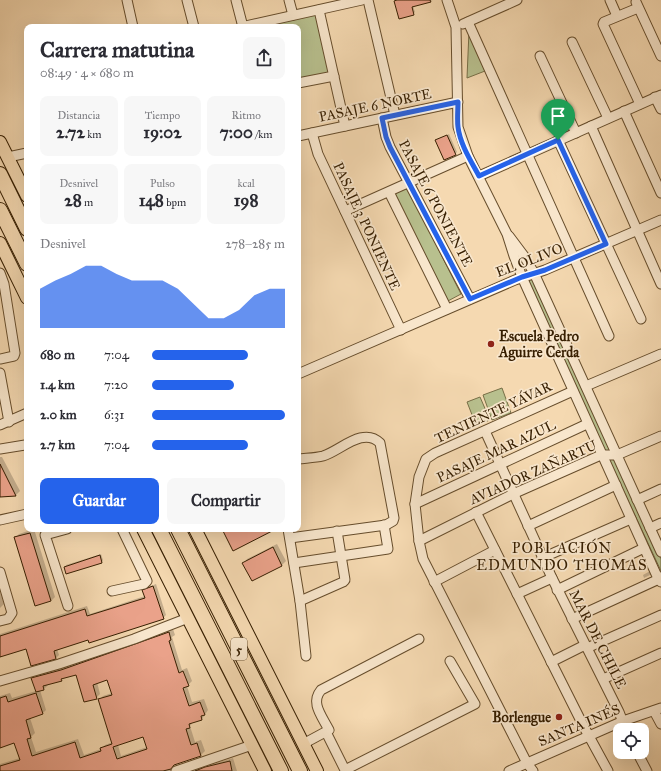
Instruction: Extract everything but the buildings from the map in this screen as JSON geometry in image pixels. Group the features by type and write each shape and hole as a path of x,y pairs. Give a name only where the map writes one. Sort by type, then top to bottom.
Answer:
{"highway":[{"path":"0,174 24,223"},
{"path":"0,210 24,258"},
{"name":"5","path":"161,532 281,771"},
{"name":"5","path":"180,532 300,771"}],"main road":[{"path":"0,142 24,190"},
{"path":"1,247 24,292"},
{"path":"145,532 265,771"},
{"path":"197,532 316,771"}],"street":[{"path":"127,0 132,24"},
{"path":"187,0 193,24"},
{"path":"236,0 241,24"},
{"path":"289,0 293,15"},
{"path":"255,24 362,0"},
{"path":"368,0 395,115"},
{"path":"447,0 456,27 458,128 468,156 507,234 522,277 572,391 644,548 660,579 572,619"},
{"path":"456,27 517,0"},
{"path":"610,0 617,16"},
{"path":"640,104 603,24 604,22 637,5 661,56"},
{"path":"319,10 345,126"},
{"path":"468,22 609,336"},
{"path":"572,42 608,118"},
{"path":"540,56 576,133"},
{"path":"301,83 334,76"},
{"path":"479,176 658,96 661,109"},
{"name":"PASAJE 6 NORTE","path":"301,135 458,102"},
{"path":"624,111 661,194"},
{"name":"PASAJE 6 PONIENTE","path":"382,118 387,141 470,299"},
{"path":"591,126 661,284"},
{"name":"PASAJE 3 PONIENTE","path":"312,133 318,154 401,330"},
{"path":"558,140 641,319"},
{"path":"8,158 24,154"},
{"path":"345,211 468,156"},
{"path":"389,192 447,309"},
{"name":"EL OLIVO","path":"301,373 470,299 522,277 545,270 661,220"},
{"path":"507,234 521,251 534,273 661,552"},
{"path":"0,273 4,284 15,353 14,356 0,358"},
{"path":"586,386 661,354"},
{"path":"0,373 9,422"},
{"name":"TENIENTE YÁVAR","path":"415,504 419,477 426,459 435,453 572,391"},
{"path":"0,425 24,414"},
{"name":"PASAJE MAR AZUL","path":"415,504 588,424"},
{"name":"MAR DE CHILE","path":"485,431 557,590 603,679 623,723"},
{"name":"AVIADOR ZAÑARTU","path":"419,541 513,494 602,455 617,455 661,436"},
{"path":"301,459 323,456 346,443 357,439 376,439 380,443 394,518 393,522 384,525 337,531 289,534 300,601 306,656"},
{"path":"0,450 24,445"},
{"path":"528,526 616,485"},
{"path":"637,500 661,489"},
{"path":"415,504 419,541 423,559 527,763 533,771"},
{"path":"476,512 551,662 608,771"},
{"path":"0,520 24,515"},
{"path":"542,558 631,519"},
{"path":"650,528 661,523"},
{"path":"294,563 388,549 384,525"},
{"path":"300,601 345,580 337,531"},
{"path":"56,532 45,535 68,606"},
{"path":"112,591 144,584 147,581 123,532"},
{"path":"557,590 644,548"},
{"path":"434,582 495,550"},
{"path":"0,572 12,613 8,619 0,621"},
{"path":"517,594 552,578"},
{"path":"551,662 661,615"},
{"path":"0,681 89,654 188,618"},
{"path":"303,744 329,730 315,704 317,696 321,690 419,639"},
{"path":"603,679 661,653"},
{"path":"326,732 345,770 475,704 450,661"},
{"path":"658,710 661,724"},
{"name":"SANTA INÉS","path":"630,723 658,710"},
{"name":"SANTA INÉS","path":"509,771 590,736 613,729"},
{"path":"176,771 252,745"},
{"path":"641,759 647,771"}],"green space":[{"path":"318,13 331,73 301,79 301,24 268,24"},
{"path":"469,31 485,71 467,78"},
{"path":"407,187 461,294 446,302 395,194"},
{"path":"532,279 661,559 661,571 526,281"},
{"path":"502,388 511,413 492,420 483,395"},
{"path":"480,397 490,420 476,425 467,402"}],"place":[{"name":"Escuela Pedro Aguirre Cerda","path":"491,344"},
{"name":"Borlengue","path":"559,717"}],"district":[{"name":"POBLACIÓN EDMUNDO THOMAS","path":"562,556"}],"route":[{"path":"458,102 458,128 468,156 479,176 558,140 606,244 545,270 522,277 470,299 387,141 382,118 458,102"}]}
